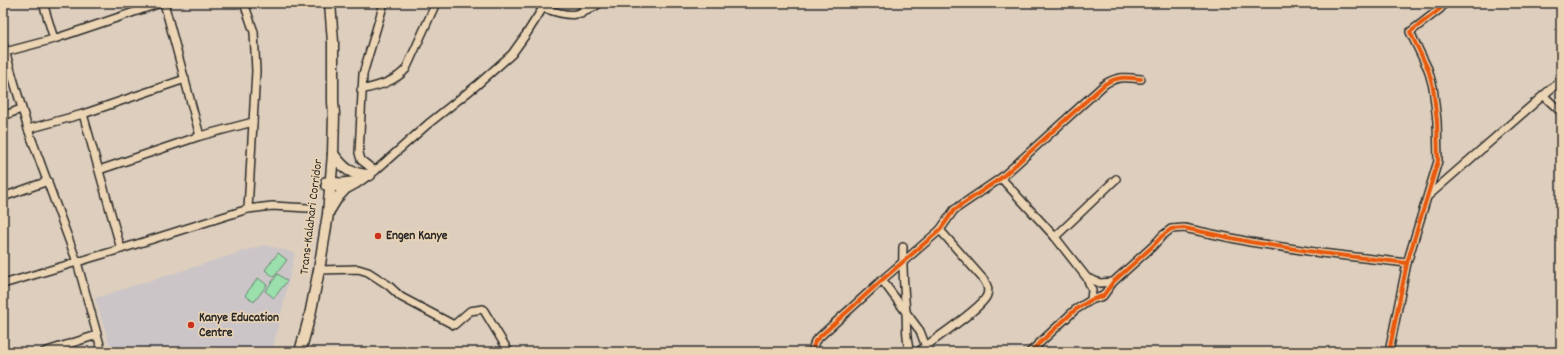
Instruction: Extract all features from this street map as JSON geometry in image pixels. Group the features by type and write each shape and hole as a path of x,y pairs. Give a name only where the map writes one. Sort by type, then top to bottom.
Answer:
{"highway":[{"name":"Trans-Kalahari Corridor","path":"305,334 306,317 319,231 333,154 333,42 330,3"},
{"name":"Trans-Kalahari Corridor","path":"300,352 310,315 328,214 327,143 333,102"},
{"path":"333,154 348,171 355,174 370,175"},
{"path":"328,214 337,198 345,189"}],"street":[{"path":"43,3 54,39"},
{"path":"102,352 77,262 21,109 4,48 54,39 162,3 185,79 200,136"},
{"path":"244,3 254,32 256,71 248,209"},
{"path":"370,175 360,160 359,153 363,74 384,3"},
{"path":"362,90 391,81 401,75 406,69 436,3"},
{"path":"581,14 586,3"},
{"path":"328,184 345,189 352,187 370,175 428,124 512,54 545,5 566,15 581,14 600,3"},
{"path":"1389,352 1407,263 1438,161 1437,120 1433,87 1428,69 1410,32 1440,9 1445,3"},
{"path":"812,352 815,341 902,262 940,230 954,210 1001,178 1105,84 1114,78 1141,78"},
{"path":"28,129 83,114 185,79"},
{"path":"1426,197 1561,80"},
{"path":"1544,96 1561,112"},
{"path":"3,116 21,109"},
{"path":"83,114 121,249"},
{"path":"99,170 200,136 252,122"},
{"path":"328,184 355,181 370,175"},
{"path":"1001,178 1055,237 1087,278 1092,290 1091,300"},
{"path":"1055,237 1116,179"},
{"path":"3,197 48,181"},
{"path":"3,284 248,209 272,206 308,208"},
{"path":"1033,351 1040,342 1075,310 1091,300 1103,296 1113,282 1154,246 1162,236 1172,229 1184,228 1258,243 1321,253 1407,263"},
{"path":"918,352 927,349 978,306 987,296 988,288 980,275 940,230"},
{"path":"903,247 902,271 906,314 906,341 910,352"},
{"path":"319,270 358,269 368,272 388,285 401,297 454,325 470,311 484,309 509,352"},
{"path":"1087,278 1100,283 1113,282"},
{"path":"882,280 920,331 927,349"},
{"path":"44,352 97,335"}],"shaded area":[{"name":"Kanye Education Centre","path":"264,245 295,253 272,352 112,352 95,298"}],"green space":[{"path":"278,253 287,260 274,277 265,270"},
{"path":"278,274 287,281 274,298 265,291"},
{"path":"258,278 267,285 254,302 245,295"}],"cycle path":[{"path":"1389,352 1407,263 1438,161 1437,121 1433,87 1428,69 1410,32 1440,9 1445,3"},
{"path":"812,352 815,341 940,230 954,210 1001,178 1105,84 1122,78 1141,79"},
{"path":"1030,352 1075,310 1091,300 1103,296 1113,282 1171,229 1184,228 1250,242 1321,253 1407,263"}],"place":[{"name":"Engen Kanye","path":"378,236"},
{"name":"Kanye Education Centre","path":"191,325"}]}
